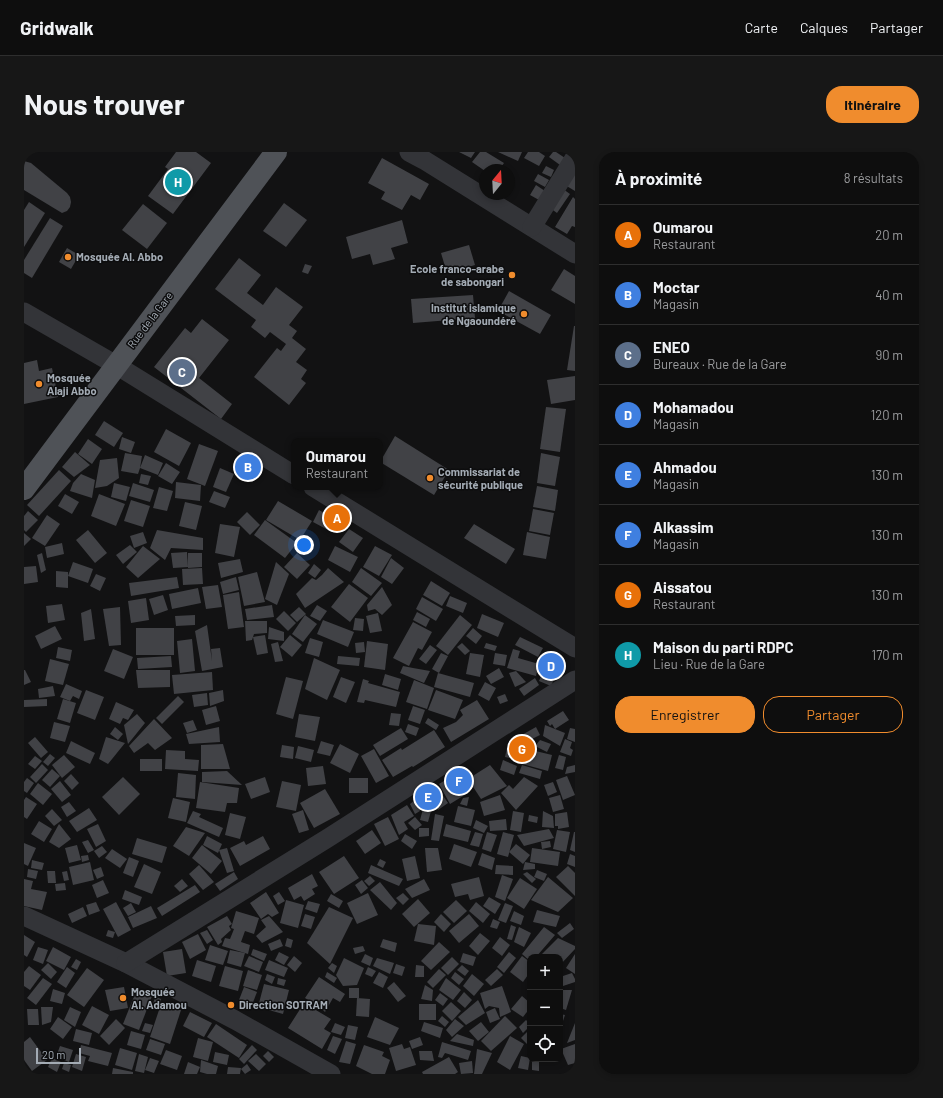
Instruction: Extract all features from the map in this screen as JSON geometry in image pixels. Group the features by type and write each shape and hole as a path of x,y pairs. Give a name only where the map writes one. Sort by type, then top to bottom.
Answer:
{"main road":[{"name":"Rue de la Gare","path":"24,489 276,152"}],"street":[{"path":"421,155 575,254"},
{"path":"532,227 575,157"},
{"path":"24,312 116,365 291,473"},
{"path":"318,490 575,648"},
{"path":"126,962 328,838 575,680"},
{"path":"24,916 126,962 235,1020 331,1074"}],"building":[{"path":"176,152 196,152 211,163 173,214 148,196 168,169 165,167"},
{"path":"459,152 475,152 471,158"},
{"path":"480,152 486,152 504,163 479,164 479,167 472,162"},
{"path":"498,152 522,152 518,161"},
{"path":"528,152 539,152 545,156 539,166 524,158"},
{"path":"553,152 556,152 565,158 560,165 549,157"},
{"path":"382,158 429,184 420,200 411,195 402,210 381,199 385,192 368,183"},
{"path":"24,161 31,163 67,193 71,202 67,211 62,213 24,190"},
{"path":"546,166 554,170 551,177 542,173"},
{"path":"575,169 575,191 565,185"},
{"path":"538,174 549,180 545,187 534,181"},
{"path":"536,185 545,191 539,200 530,195"},
{"path":"563,189 570,194 557,213 550,208"},
{"path":"573,197 575,199 575,227 572,226 567,234 555,227"},
{"path":"29,202 45,213 24,247 24,210"},
{"path":"284,203 307,220 286,247 263,231"},
{"path":"143,204 167,223 147,249 122,230"},
{"path":"50,218 63,226 32,278 24,273 24,260"},
{"path":"402,220 408,243 391,248 395,259 373,265 370,254 352,259 346,237"},
{"path":"469,245 475,265 447,273 441,253"},
{"path":"67,248 79,255 71,269 59,262"},
{"path":"239,258 261,275 247,293 263,305 276,287 303,307 289,325 297,331 292,338 306,349 296,362 307,370 301,379 306,383 289,405 254,377 277,348 281,351 286,344 270,332 265,338 251,327 256,320 215,289"},
{"path":"305,264 312,266 308,274 302,272"},
{"path":"564,269 575,276 575,304 551,290"},
{"path":"509,291 551,315 540,334 498,311"},
{"path":"473,295 475,318 413,323 411,299"},
{"path":"202,319 229,340 199,378 232,404 221,419 154,367 185,328 191,333"},
{"path":"575,326 575,371 567,370"},
{"name":"Mosquée Alaji Abbo","path":"37,360 39,371 52,368 58,397 24,404 24,363"},
{"path":"575,376 575,400 551,404 547,380"},
{"path":"546,407 566,409 560,452 540,449"},
{"path":"104,421 123,433 114,447 95,435"},
{"path":"166,429 191,443 179,466 154,452"},
{"path":"395,436 449,470 434,495 383,464 383,457"},
{"path":"122,437 135,442 131,453 119,449"},
{"path":"88,439 102,449 92,464 78,454"},
{"path":"199,444 218,451 205,486 187,479"},
{"path":"75,452 90,465 74,477 62,467"},
{"path":"125,453 142,456 138,474 121,471"},
{"path":"541,453 560,457 555,486 537,483"},
{"path":"145,455 163,463 158,475 140,468"},
{"path":"117,458 119,478 107,486 95,488 100,460"},
{"path":"166,463 180,472 172,484 158,476"},
{"path":"220,468 234,474 226,492 213,487"},
{"path":"59,470 71,481 39,516 27,505"},
{"path":"81,474 95,480 92,498 70,491 73,483"},
{"path":"141,474 151,476 148,485 139,483"},
{"path":"176,482 201,485 200,501 175,498"},
{"path":"114,483 130,487 126,501 111,497"},
{"path":"133,483 154,490 150,502 129,496"},
{"path":"537,486 558,490 555,511 533,507"},
{"path":"159,487 173,491 167,511 153,508"},
{"path":"214,491 230,497 225,508 209,502"},
{"path":"65,494 79,502 72,514 58,506"},
{"path":"99,494 125,504 116,526 91,516"},
{"path":"131,500 150,506 143,527 124,521"},
{"path":"278,501 312,521 300,540 266,520"},
{"path":"185,502 202,506 196,530 179,526"},
{"path":"533,509 554,513 550,535 529,531"},
{"path":"319,510 334,519 328,530 313,522"},
{"path":"28,511 38,520 26,532 24,530 24,516"},
{"path":"247,512 260,525 250,535 237,522"},
{"path":"47,515 60,524 45,546 32,538"},
{"path":"265,520 297,543 285,558 254,535"},
{"path":"220,524 240,527 234,557 215,553"},
{"path":"474,524 515,549 506,564 464,538"},
{"path":"349,529 363,538 353,552 339,542"},
{"path":"88,530 107,553 95,563 76,540"},
{"path":"157,530 203,538 203,550 171,548 165,560 150,548"},
{"path":"143,532 147,543 134,548 130,536"},
{"path":"527,532 550,537 546,559 523,555"},
{"path":"24,533 31,539 24,546"},
{"path":"62,543 64,554 47,558 45,547"},
{"path":"130,545 137,552 123,564 116,555"},
{"path":"143,546 160,559 138,578 126,567"},
{"path":"335,546 358,557 350,572 328,560"},
{"path":"375,546 392,555 379,576 363,567"},
{"path":"187,552 188,567 173,568 171,553"},
{"path":"42,553 46,570 41,573 37,555"},
{"path":"188,553 202,553 202,567 188,568"},
{"path":"297,553 310,565 297,579 284,567"},
{"path":"391,558 404,568 392,584 381,577"},
{"path":"240,559 243,572 221,578 218,563"},
{"path":"73,562 93,569 88,583 68,576"},
{"path":"276,562 289,574 277,605 265,599"},
{"path":"314,564 321,570 315,578 308,573"},
{"path":"36,566 38,582 24,584 24,567"},
{"path":"202,568 203,584 183,585 182,569"},
{"path":"328,568 344,582 305,608 296,594 312,578 316,580"},
{"path":"361,568 382,583 371,596 352,582"},
{"path":"56,571 68,572 68,588 56,587"},
{"path":"257,572 265,602 244,606 238,577"},
{"path":"96,574 106,578 100,591 90,586"},
{"path":"177,577 179,588 131,596 129,583"},
{"path":"236,577 239,590 223,594 220,582"},
{"path":"431,581 450,593 442,606 423,595"},
{"path":"349,584 368,598 350,622 331,607"},
{"path":"218,585 222,607 206,609 202,587"},
{"path":"382,587 392,605 382,615 375,609 368,611 367,605"},
{"path":"198,588 201,603 172,609 169,594"},
{"path":"239,592 244,627 228,629 223,595"},
{"path":"163,595 168,610 154,615 149,599"},
{"path":"450,596 467,603 463,613 446,606"},
{"path":"422,597 443,609 436,621 416,609"},
{"path":"146,598 149,620 131,623 128,601"},
{"path":"62,604 65,620 48,623 46,606"},
{"path":"272,605 274,617 247,620 245,609"},
{"path":"317,605 327,611 320,621 310,616"},
{"path":"120,607 121,645 109,646 103,609"},
{"path":"299,607 306,614 297,622 290,615"},
{"path":"91,609 95,639 84,641 81,613"},
{"path":"284,611 296,623 288,631 276,619"},
{"path":"417,612 430,619 426,627 413,620"},
{"path":"378,613 382,631 370,633 366,616"},
{"path":"482,614 504,623 498,637 477,628"},
{"path":"195,615 195,625 176,626 175,616"},
{"path":"305,615 317,624 303,642 292,634"},
{"path":"460,615 472,625 448,655 436,646"},
{"path":"355,618 364,619 363,631 353,630"},
{"path":"323,620 354,632 348,647 317,634"},
{"path":"245,621 267,621 267,633 254,634 252,640 246,641"},
{"path":"413,622 432,632 422,650 418,648 409,666 393,658"},
{"path":"207,625 212,661 211,649 220,648 223,667 202,671 195,631"},
{"path":"55,626 62,639 41,649 35,636"},
{"path":"269,627 284,632 284,641 268,639"},
{"path":"136,628 174,628 174,655 136,655"},
{"path":"473,628 482,636 476,644 466,636"},
{"path":"265,635 268,653 257,655 253,637"},
{"path":"290,635 302,645 292,657 280,647"},
{"path":"520,637 543,648 538,657 515,645"},
{"path":"310,638 323,642 319,657 305,653"},
{"path":"192,639 195,671 180,673 177,641"},
{"path":"367,641 388,644 385,670 364,667"},
{"path":"278,642 283,661 275,662 271,644"},
{"path":"364,642 365,652 356,653 355,643"},
{"path":"462,643 470,651 465,655 457,647"},
{"path":"486,643 497,646 495,651 484,648"},
{"path":"430,645 437,650 426,664 419,659"},
{"path":"58,647 72,650 70,661 56,658"},
{"path":"113,649 133,657 124,679 104,671"},
{"path":"513,649 520,651 518,658 539,664 536,676 507,668"},
{"path":"441,653 448,656 439,673 432,669"},
{"path":"470,653 484,655 480,677 466,674"},
{"path":"495,653 507,655 505,666 493,664"},
{"path":"171,656 172,667 138,669 137,658"},
{"path":"338,656 360,658 359,666 337,664"},
{"path":"550,656 562,661 551,686 539,681"},
{"path":"314,658 340,670 327,700 305,689"},
{"path":"50,659 69,664 63,685 45,681"},
{"path":"403,666 430,671 424,683 400,673"},
{"path":"499,668 504,677 491,684 486,676"},
{"path":"24,670 31,682 24,685"},
{"path":"136,670 170,670 170,687 138,688"},
{"path":"516,671 526,682 515,687 509,673"},
{"path":"212,672 213,690 174,694 172,675"},
{"path":"438,673 474,683 470,697 434,687"},
{"path":"385,674 401,679 398,690 382,685"},
{"path":"286,677 303,681 293,719 276,714"},
{"path":"341,677 355,682 346,703 333,697"},
{"path":"535,678 539,685 524,696 519,689"},
{"path":"363,679 369,681 368,683 400,692 396,707 365,700 364,703 357,702"},
{"path":"414,680 434,688 427,709 406,702"},
{"path":"485,682 496,688 489,701 478,695"},
{"path":"66,684 82,691 79,699 73,696 70,701 60,697"},
{"path":"53,686 55,696 39,698 38,689"},
{"path":"86,690 104,697 95,720 77,713"},
{"path":"223,690 224,701 210,706 209,693"},
{"path":"436,690 463,700 455,719 428,710"},
{"path":"207,693 208,705 194,707 192,695"},
{"path":"505,694 508,701 500,704 497,697"},
{"path":"178,696 184,702 162,724 156,718"},
{"path":"47,699 47,706 24,707 24,700"},
{"path":"63,699 76,703 70,723 57,719"},
{"path":"477,700 489,719 451,742 443,728 456,722 463,715 460,710"},
{"path":"116,702 134,710 128,720 123,718 120,724 109,719"},
{"path":"216,706 220,721 206,725 202,710"},
{"path":"413,706 425,710 420,724 408,720"},
{"path":"563,711 569,720 555,729 552,724 550,726 547,721"},
{"path":"391,713 401,714 399,726 389,725"},
{"path":"137,714 145,723 128,744 124,725"},
{"path":"299,714 320,717 315,741 295,737"},
{"path":"428,718 439,725 436,730 425,723"},
{"path":"154,719 172,738 155,750 148,743 134,753 129,746"},
{"path":"193,720 197,730 187,733 183,723"},
{"path":"54,722 70,726 65,742 50,738"},
{"path":"408,724 419,728 416,736 405,732"},
{"path":"545,725 565,733 560,746 543,736"},
{"path":"115,727 123,734 118,740 110,734"},
{"path":"219,727 220,742 189,744 186,734"},
{"path":"536,727 540,735 516,747 511,741"},
{"path":"401,728 408,739 380,756 373,745"},
{"path":"570,728 575,729 575,742 567,739"},
{"path":"434,730 445,747 413,767 412,766 393,777 382,760 401,748 402,750"},
{"path":"35,737 48,752 41,758 28,743"},
{"path":"106,737 125,743 108,764 99,759"},
{"path":"565,739 572,742 570,748 573,750 571,756 560,752"},
{"path":"540,740 551,744 547,752 535,746"},
{"path":"71,741 95,753 90,764 66,753"},
{"path":"321,741 334,745 330,756 317,753"},
{"path":"223,744 230,769 201,769 201,745"},
{"path":"340,744 359,754 350,773 330,763"},
{"path":"282,745 294,747 293,759 280,757"},
{"path":"298,746 314,750 311,762 295,758"},
{"path":"519,747 552,755 548,771 515,762"},
{"path":"507,748 516,750 514,759 505,757"},
{"path":"374,749 389,776 376,783 361,756"},
{"path":"166,750 185,751 185,759 199,760 198,771 165,769"},
{"path":"50,754 55,758 48,766 43,762"},
{"path":"64,755 75,767 62,778 52,765"},
{"path":"559,755 566,757 563,770 555,768"},
{"path":"35,756 42,761 35,769 28,764"},
{"path":"140,759 162,759 162,771 140,771"},
{"path":"503,760 517,766 514,775 500,770"},
{"path":"42,764 48,770 36,783 30,777"},
{"path":"490,765 507,786 481,799 468,779"},
{"path":"522,765 542,771 540,779 519,773"},
{"path":"575,765 575,772 565,774 567,767"},
{"path":"323,766 326,784 308,786 306,768"},
{"path":"52,769 60,776 50,787 42,780"},
{"path":"227,771 242,785 202,782 202,772"},
{"path":"178,773 196,775 195,799 176,797"},
{"path":"71,774 79,783 72,790 64,781"},
{"path":"452,776 458,786 462,783 468,793 450,804 439,784"},
{"path":"567,776 575,795 563,800 556,780"},
{"path":"123,777 140,794 119,815 102,797"},
{"path":"265,777 270,792 251,799 245,784"},
{"path":"524,777 538,786 516,810 501,793 509,785 513,789"},
{"path":"27,778 34,783 27,793 24,791 24,782"},
{"path":"349,778 368,778 368,793 349,793"},
{"path":"60,781 71,795 62,802 51,789"},
{"path":"282,781 301,785 296,811 276,807"},
{"path":"200,782 239,788 237,803 227,803 225,812 196,808"},
{"path":"553,782 557,792 548,796 544,785"},
{"path":"38,783 52,794 43,805 30,794"},
{"path":"437,787 448,803 438,810 427,794"},
{"path":"325,789 340,814 314,828 300,803"},
{"path":"424,795 429,804 421,809 417,798"},
{"path":"500,795 505,810 484,816 480,802"},
{"path":"560,795 564,809 553,812 549,798"},
{"path":"26,797 37,804 27,819 24,817 24,800"},
{"path":"469,797 467,806 460,804 463,798"},
{"path":"173,798 190,802 186,822 168,818"},
{"path":"415,800 420,811 415,814 410,804"},
{"path":"69,802 76,811 67,817 61,807"},
{"path":"407,805 414,816 404,822 408,829 399,835 391,815"},
{"path":"458,806 475,810 471,826 454,822"},
{"path":"89,808 97,820 77,832 69,821"},
{"path":"52,809 62,820 54,826 45,816"},
{"path":"423,809 431,811 428,822 420,820"},
{"path":"303,810 309,830 299,833 292,814"},
{"path":"193,811 201,814 199,817 223,828 219,837 187,823"},
{"path":"513,811 524,813 521,832 510,830"},
{"path":"543,811 553,816 554,828 542,827"},
{"path":"567,812 569,827 558,829 558,826 555,826 555,814"},
{"path":"230,813 246,817 240,839 225,835"},
{"path":"435,814 444,816 439,841 431,840"},
{"path":"529,815 538,817 537,823 528,821"},
{"path":"388,817 399,839 385,846 374,824"},
{"path":"415,817 422,825 415,830 408,823"},
{"path":"506,819 507,830 490,831 489,821"},
{"path":"476,820 488,826 484,833 473,828"},
{"path":"39,821 52,829 44,842 31,834"},
{"path":"59,824 71,839 59,848 49,842"},
{"path":"98,824 106,841 96,847 87,829"},
{"path":"446,824 471,831 468,842 443,836"},
{"path":"186,827 205,833 189,856 173,846"},
{"path":"419,828 429,828 429,836 419,837"},
{"path":"549,829 554,838 524,846 517,835"},
{"path":"372,830 381,843 365,854 356,841"},
{"path":"557,830 570,832 566,852 553,849"},
{"path":"475,832 483,834 479,847 470,845"},
{"path":"487,832 497,835 491,852 482,849"},
{"path":"503,832 514,835 508,857 497,854"},
{"path":"575,832 575,852 570,850"},
{"path":"405,834 417,841 412,849 401,841"},
{"path":"207,836 222,844 218,853 203,845"},
{"path":"263,836 270,849 240,866 230,848 244,841 246,845"},
{"path":"137,838 167,847 162,863 132,854"},
{"path":"88,840 94,850 88,853 82,842"},
{"path":"550,841 551,847 542,849 541,842"},
{"path":"24,843 36,848 28,866 24,864"},
{"path":"454,844 477,852 471,867 449,859"},
{"path":"516,844 530,855 523,864 509,852"},
{"path":"77,845 81,860 69,863 65,848"},
{"path":"202,845 222,861 211,874 192,858"},
{"path":"102,846 107,852 99,858 94,851"},
{"path":"227,848 234,871 227,873 219,850"},
{"path":"425,848 438,848 442,870 427,872"},
{"path":"532,848 560,852 558,866 530,862"},
{"path":"112,849 127,859 120,868 105,858"},
{"path":"482,853 495,858 492,870 478,865"},
{"path":"570,854 575,856 575,867 567,864"},
{"path":"88,855 89,860 82,862 81,856"},
{"path":"344,856 359,878 334,894 319,872"},
{"path":"415,856 420,878 407,881 402,859"},
{"path":"129,857 139,861 133,877 123,873"},
{"path":"380,859 386,862 383,868 377,865"},
{"path":"32,860 44,863 42,870 31,868"},
{"path":"90,862 94,880 73,885 69,867"},
{"path":"525,862 535,864 535,869 523,870"},
{"path":"144,864 161,872 152,894 134,887"},
{"path":"199,865 214,882 203,890 189,874"},
{"path":"371,865 403,879 399,886 368,873"},
{"path":"496,865 513,866 513,875 495,874"},
{"path":"568,866 575,873 575,896 556,877"},
{"path":"101,867 104,876 97,879 93,870"},
{"path":"28,869 38,871 36,879 27,877"},
{"path":"537,870 547,874 544,881 534,877"},
{"path":"47,871 55,871 56,883 48,883"},
{"path":"67,871 69,880 64,881 62,872"},
{"path":"234,872 238,879 220,891 215,884"},
{"path":"527,872 536,879 532,883 523,874"},
{"path":"312,874 318,886 312,889 315,894 304,901 301,896 294,900 288,888"},
{"path":"502,875 513,879 505,901 495,897"},
{"path":"370,876 375,881 369,886 364,881"},
{"path":"479,877 484,896 470,900 468,894 455,897 451,884"},
{"path":"548,877 573,898 558,912 531,900"},
{"path":"520,878 537,889 524,909 507,898"},
{"path":"24,879 33,881 31,889 47,892 42,910 24,906"},
{"path":"182,879 188,886 180,892 174,886"},
{"path":"424,879 430,890 412,898 405,889"},
{"path":"103,880 109,893 97,898 92,885"},
{"path":"362,880 368,888 361,894 355,885"},
{"path":"380,882 397,903 391,910 370,890"},
{"path":"65,883 66,890 56,891 55,884"},
{"path":"195,885 200,892 162,916 157,908"},
{"path":"125,890 142,897 139,905 122,899"},
{"path":"266,892 279,913 272,917 268,914 261,919 250,903"},
{"path":"279,892 285,901 278,905 273,896"},
{"path":"368,893 378,915 357,924 347,903"},
{"path":"403,893 409,899 403,905 396,898"},
{"path":"331,894 343,901 339,908 327,901"},
{"path":"489,897 501,904 495,914 483,906"},
{"path":"418,899 430,913 414,927 402,914"},
{"path":"286,900 304,905 298,928 280,923"},
{"path":"456,900 467,911 454,923 443,912"},
{"path":"308,901 320,904 317,913 305,909"},
{"path":"96,902 100,911 89,915 86,905"},
{"path":"116,902 131,930 118,937 103,909"},
{"path":"476,902 490,914 483,923 469,911"},
{"path":"131,903 136,912 128,916 123,908"},
{"path":"505,903 513,906 506,923 498,920"},
{"path":"151,906 157,918 133,928 128,917"},
{"path":"83,907 87,916 72,923 68,914"},
{"path":"329,907 353,918 330,964 307,943"},
{"path":"537,910 560,916 556,927 533,922"},
{"path":"236,911 259,918 254,934 245,931 241,942 250,945 248,954 222,946 225,938 230,939 234,929 231,928"},
{"path":"514,911 524,916 521,925 510,921"},
{"path":"305,914 315,917 311,929 301,926"},
{"path":"441,914 451,924 444,932 434,922"},
{"path":"469,914 479,926 459,943 449,931"},
{"path":"227,916 232,924 229,926 231,930 221,939 222,942 218,945 207,927"},
{"path":"269,916 283,932 262,943 256,936 266,927 261,920"},
{"path":"493,919 500,922 497,929 490,927"},
{"path":"570,923 574,929 562,938 557,933"},
{"path":"418,924 436,926 434,945 414,941"},
{"path":"511,925 516,927 512,940 507,939"},
{"path":"519,927 531,933 524,947 514,942"},
{"path":"544,927 555,935 539,954 527,954 527,958 522,954"},
{"path":"108,930 115,932 113,938 106,936"},
{"path":"207,930 213,940 207,944 200,933"},
{"path":"480,933 490,941 478,955 469,946"},
{"path":"198,934 206,950 190,959 182,942"},
{"path":"24,935 35,942 27,957 24,955"},
{"path":"500,937 510,945 502,956 492,948"},
{"path":"287,938 293,940 291,948 285,946"},
{"path":"558,938 575,946 575,949 563,962 563,954 542,954"},
{"path":"280,939 283,946 271,951 268,944"},
{"path":"383,939 397,943 395,952 380,947"},
{"path":"439,942 450,952 431,970 421,961"},
{"path":"210,945 228,951 223,965 205,960"},
{"path":"363,946 365,951 355,954 353,948"},
{"path":"38,947 48,950 43,964 33,960"},
{"path":"53,947 71,957 64,970 46,961"},
{"path":"182,949 186,973 167,976 163,952"},
{"path":"253,949 267,954 264,961 251,955"},
{"path":"230,950 245,953 241,967 227,963"},
{"path":"279,952 289,957 284,965 275,960"},
{"path":"509,952 516,958 504,973 497,967"},
{"path":"463,953 476,957 473,966 460,962"},
{"path":"365,954 373,958 370,966 361,962"},
{"path":"575,954 575,974 566,968"},
{"path":"249,956 263,962 259,972 244,966"},
{"path":"294,956 302,963 295,972 287,965"},
{"path":"522,956 527,960 527,976 523,982 510,972"},
{"path":"452,957 459,964 448,975 441,968"},
{"path":"344,958 364,968 357,985 343,986 336,975"},
{"path":"377,958 394,963 390,974 373,966"},
{"path":"76,959 81,962 77,970 71,967"},
{"path":"197,960 216,966 211,982 192,976"},
{"path":"269,960 288,968 284,977 265,970"},
{"path":"48,963 57,972 51,979 41,970"},
{"path":"332,963 337,966 334,973 328,968"},
{"path":"396,964 405,967 402,976 393,973"},
{"path":"416,965 424,966 424,977 415,977"},
{"path":"462,965 469,971 465,976 457,970"},
{"path":"29,966 41,975 30,990 24,986 24,972"},
{"path":"225,966 243,971 238,991 219,986"},
{"path":"67,967 75,973 66,988 57,982"},
{"path":"368,967 376,971 372,977 365,974"},
{"path":"87,968 104,980 84,1007 67,995"},
{"path":"439,969 446,975 433,988 427,982"},
{"path":"497,969 503,975 491,986 485,980"},
{"path":"248,970 262,975 257,990 243,986"},
{"path":"327,972 337,978 334,983 325,977"},
{"path":"379,972 388,977 383,988 373,983"},
{"path":"455,972 464,979 459,985 451,978"},
{"path":"572,973 575,982 563,986 563,976"},
{"path":"267,974 275,977 272,984 265,980"},
{"path":"472,974 484,984 474,996 463,986"},
{"path":"319,977 345,994 340,1002 333,998 325,1012 323,1010 325,1008 314,1001 313,1003 305,998"},
{"path":"43,978 52,984 36,1005 27,998"},
{"path":"278,978 286,980 284,986 277,984"},
{"path":"446,978 461,990 453,1000 439,990"},
{"path":"394,982 406,996 398,1002 387,988"},
{"path":"264,984 289,990 283,1014 258,1007"},
{"path":"425,985 433,990 432,1001 421,999"},
{"path":"502,986 511,1012 500,1017 499,1008 489,1006 485,1009 480,993"},
{"path":"124,987 128,1008 110,1011 105,990"},
{"path":"244,987 257,992 252,1005 239,1000"},
{"path":"349,988 359,988 359,998 349,998"},
{"path":"53,989 65,993 62,1004 50,1001"},
{"path":"137,989 152,996 139,1030 123,1024"},
{"path":"563,990 572,990 566,1010 563,1009"},
{"path":"464,992 472,1000 465,1008 457,1001"},
{"path":"440,993 448,999 443,1006 435,1000"},
{"path":"522,996 527,1000 527,1012 523,1017 511,1009"},
{"path":"155,997 161,999 159,1010 152,1008"},
{"path":"357,998 370,999 369,1017 356,1016"},
{"path":"478,1000 485,1013 466,1025 458,1017"},
{"path":"451,1002 461,1011 452,1021 442,1011"},
{"path":"304,1003 331,1019 324,1029 331,1033 322,1049 288,1028"},
{"path":"161,1004 181,1010 170,1044 150,1037"},
{"path":"419,1004 436,1004 436,1020 419,1020"},
{"path":"92,1006 109,1015 99,1034 82,1025"},
{"path":"41,1007 53,1007 51,1022 42,1025"},
{"path":"70,1007 81,1012 75,1027 64,1020"},
{"path":"495,1008 500,1019 490,1023 486,1012"},
{"path":"27,1009 38,1009 39,1025 28,1025"},
{"path":"190,1012 212,1023 204,1037 183,1026"},
{"path":"442,1016 449,1022 445,1027 438,1021"},
{"path":"505,1016 517,1028 491,1051 481,1041"},
{"path":"58,1017 72,1027 63,1039 50,1029"},
{"path":"375,1017 399,1028 390,1045 367,1037"},
{"path":"116,1019 125,1028 109,1045 100,1036"},
{"path":"455,1019 464,1026 452,1037 446,1030"},
{"path":"526,1020 527,1021 527,1029 523,1033 519,1027"},
{"path":"424,1022 443,1028 440,1038 421,1031"},
{"path":"481,1022 489,1032 478,1041 469,1031"},
{"path":"145,1023 153,1025 150,1033 142,1031"},
{"path":"335,1023 345,1027 341,1035 331,1032"},
{"path":"575,1023 575,1040 567,1043"},
{"path":"216,1024 247,1045 239,1058 207,1037"},
{"path":"348,1025 358,1027 355,1040 345,1038"},
{"path":"76,1029 92,1033 89,1045 73,1041"},
{"path":"131,1031 145,1035 141,1049 127,1045"},
{"path":"527,1032 527,1044 521,1038"},
{"path":"457,1034 474,1040 473,1046 450,1041"},
{"path":"333,1036 342,1039 335,1054 327,1050"},
{"path":"510,1036 524,1044 510,1070 497,1062"},
{"path":"30,1037 47,1060 32,1071 24,1060 24,1042"},
{"path":"420,1037 423,1045 412,1049 409,1041"},
{"path":"198,1038 213,1042 208,1061 193,1057"},
{"path":"150,1039 165,1044 161,1055 146,1050"},
{"path":"346,1041 356,1044 350,1064 339,1062"},
{"path":"442,1042 471,1051 468,1060 445,1053 442,1058 438,1057"},
{"path":"402,1044 404,1049 410,1047 416,1065 396,1071 389,1048"},
{"path":"575,1044 575,1063 568,1065 563,1054 563,1048"},
{"path":"81,1045 112,1053 108,1066 88,1061 90,1056 79,1053"},
{"path":"252,1045 257,1050 244,1064 239,1059"},
{"path":"364,1045 384,1052 382,1056 390,1060 385,1074 372,1074 356,1066"},
{"path":"60,1046 73,1050 69,1062 56,1057"},
{"path":"120,1048 137,1053 132,1070 115,1065"},
{"path":"477,1049 492,1053 482,1074 474,1074"},
{"path":"166,1050 182,1056 177,1070 160,1064"},
{"path":"268,1051 274,1057 269,1062 263,1056"},
{"path":"419,1051 432,1051 434,1061 420,1060"},
{"path":"215,1052 229,1055 227,1065 213,1062"},
{"path":"76,1054 86,1057 82,1071 72,1067"},
{"path":"139,1054 148,1057 144,1073 135,1071"},
{"path":"256,1054 266,1064 259,1071 248,1061"},
{"path":"521,1056 527,1057 527,1062 529,1062 528,1070 518,1068"},
{"path":"449,1057 458,1072 455,1074 423,1074 422,1072"},
{"path":"52,1058 61,1062 57,1072 48,1067"},
{"path":"150,1058 159,1061 154,1073 145,1070"},
{"path":"201,1060 218,1066 216,1074 200,1072"},
{"path":"472,1061 473,1073 461,1074 459,1063"},
{"path":"188,1062 200,1067 197,1074 184,1074"},
{"path":"532,1062 539,1062 539,1071 532,1070"},
{"path":"64,1063 71,1065 69,1072 62,1069"},
{"path":"247,1064 251,1070 245,1074 241,1069"},
{"path":"228,1067 241,1068 240,1074 227,1074"},
{"path":"113,1068 133,1072 133,1074 112,1074"}],"place":[{"name":"Maison du parti RDPC","path":"178,182"},
{"name":"Mosquée Al. Abbo","path":"68,257"},
{"name":"Ecole franco-arabe de sabongari","path":"512,275"},
{"name":"Institut islamique de Ngaoundéré","path":"524,314"},
{"name":"ENEO","path":"182,372"},
{"name":"Mosquée Alaji Abbo","path":"39,384"},
{"name":"Moctar","path":"248,467"},
{"name":"Commissariat de sécurité publique","path":"430,478"},
{"name":"Oumarou","path":"337,518"},
{"name":"Mohamadou","path":"551,666"},
{"name":"Aissatou","path":"522,749"},
{"name":"Alkassim","path":"459,781"},
{"name":"Ahmadou","path":"428,797"},
{"name":"Mosquée Al. Adamou","path":"123,998"},
{"name":"Direction SOTRAM","path":"231,1005"}]}
